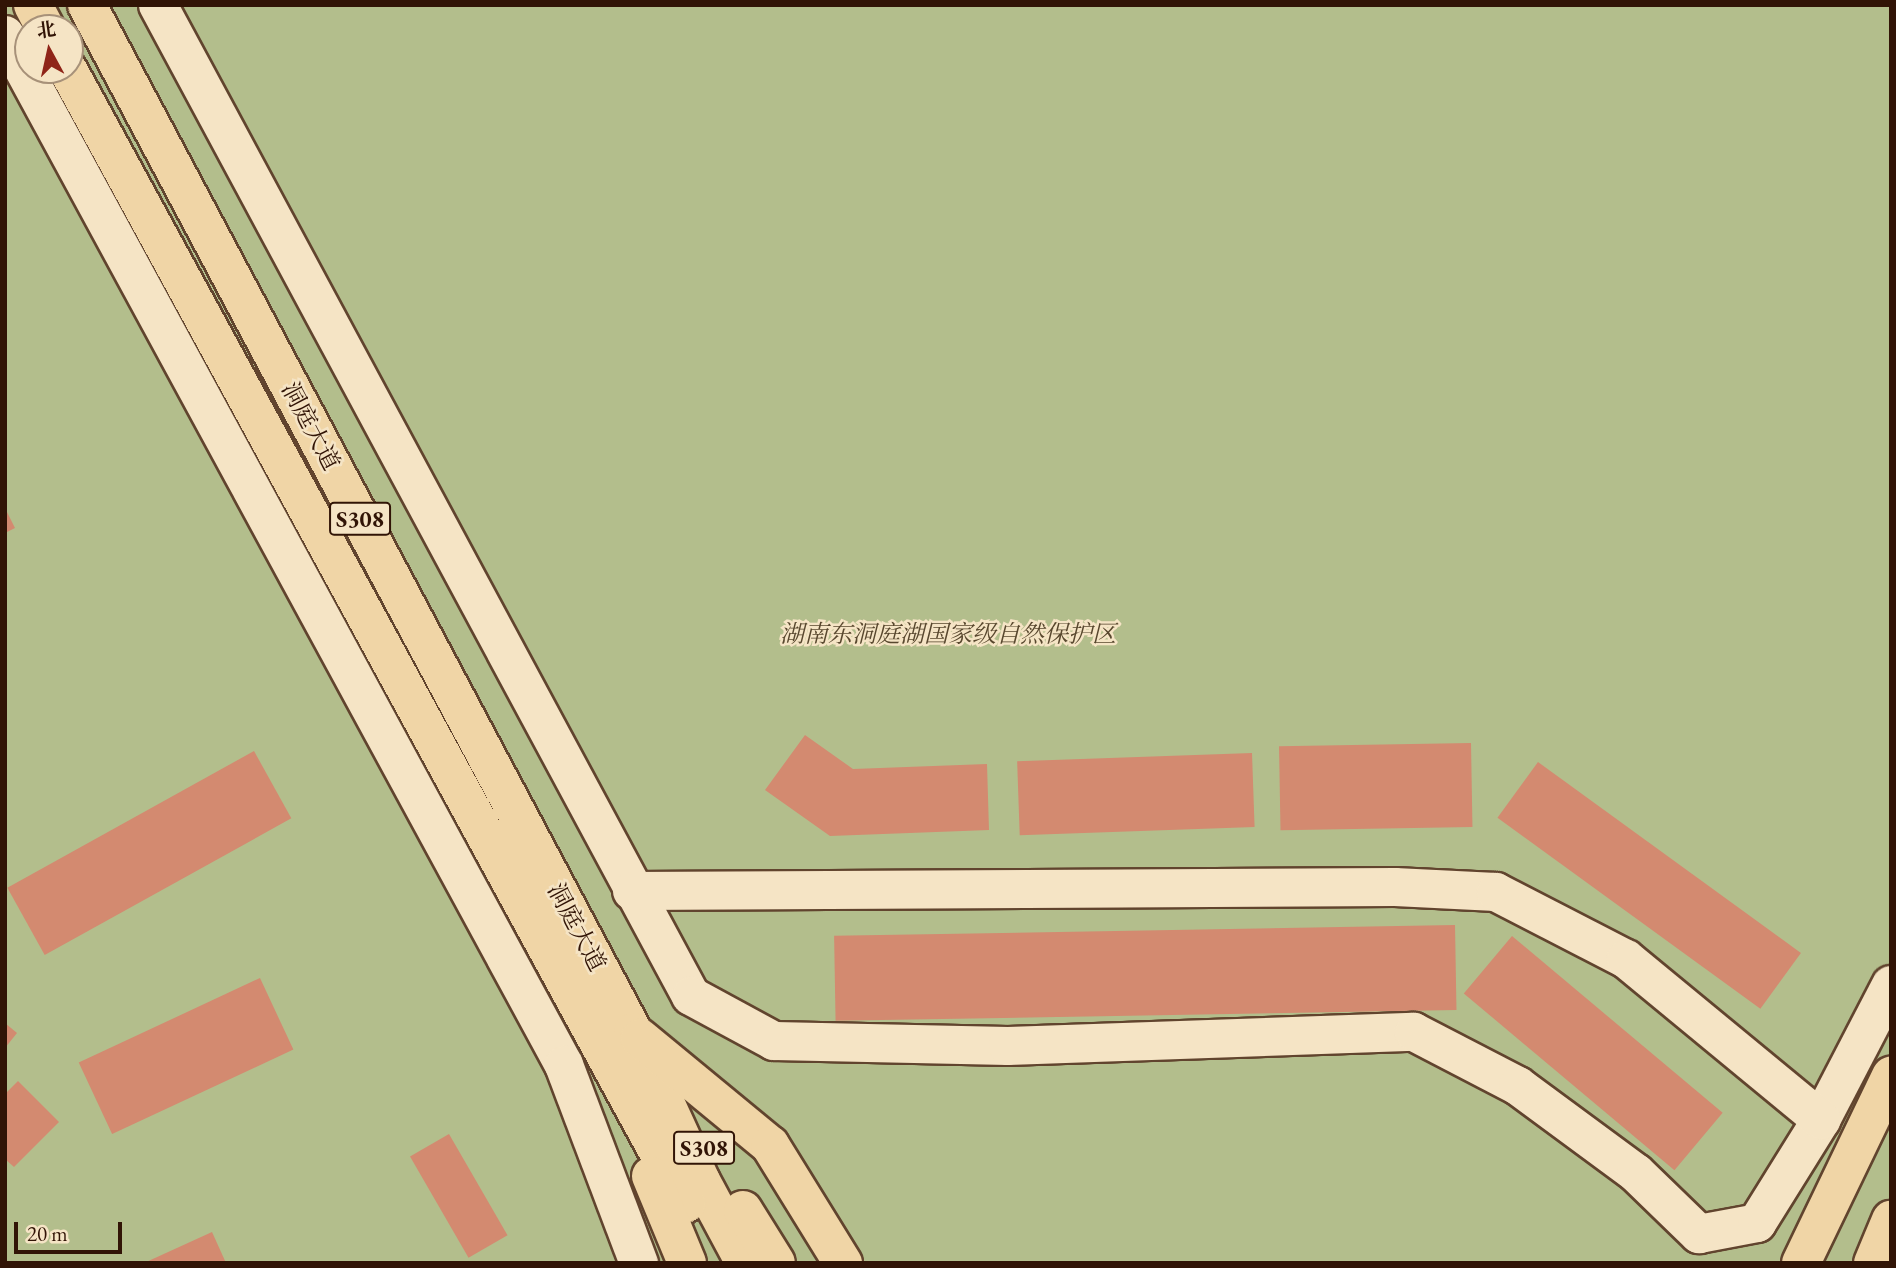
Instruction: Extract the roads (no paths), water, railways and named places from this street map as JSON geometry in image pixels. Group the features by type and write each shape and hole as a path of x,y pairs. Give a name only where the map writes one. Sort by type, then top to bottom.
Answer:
{"main road":[{"name":"洞庭大道","path":"87,5 633,1032"},
{"name":"洞庭大道","path":"76,84 600,1051"},
{"path":"633,1032 701,1181 745,1263"},
{"path":"633,1032 770,1145 843,1263"},
{"name":"S308","path":"633,1032 776,1263"},
{"path":"600,1051 687,1263"},
{"name":"S308","path":"600,1051 720,1263"},
{"path":"1801,1263 1891,1076"},
{"path":"1831,1263 1891,1118"},
{"path":"1873,1263 1891,1220"}],"street":[{"path":"158,5 632,891 691,996 774,1041 1008,1046 1414,1032 1518,1086 1636,1173 1699,1234 1757,1223 1821,1121 1891,985"},
{"path":"5,35 564,1065 639,1263"},
{"path":"632,891 1395,887 1496,892 1626,959 1821,1121"}],"park label":[{"name":"湖南东洞庭湖国家级自然保护区","path":"948,634"}]}
